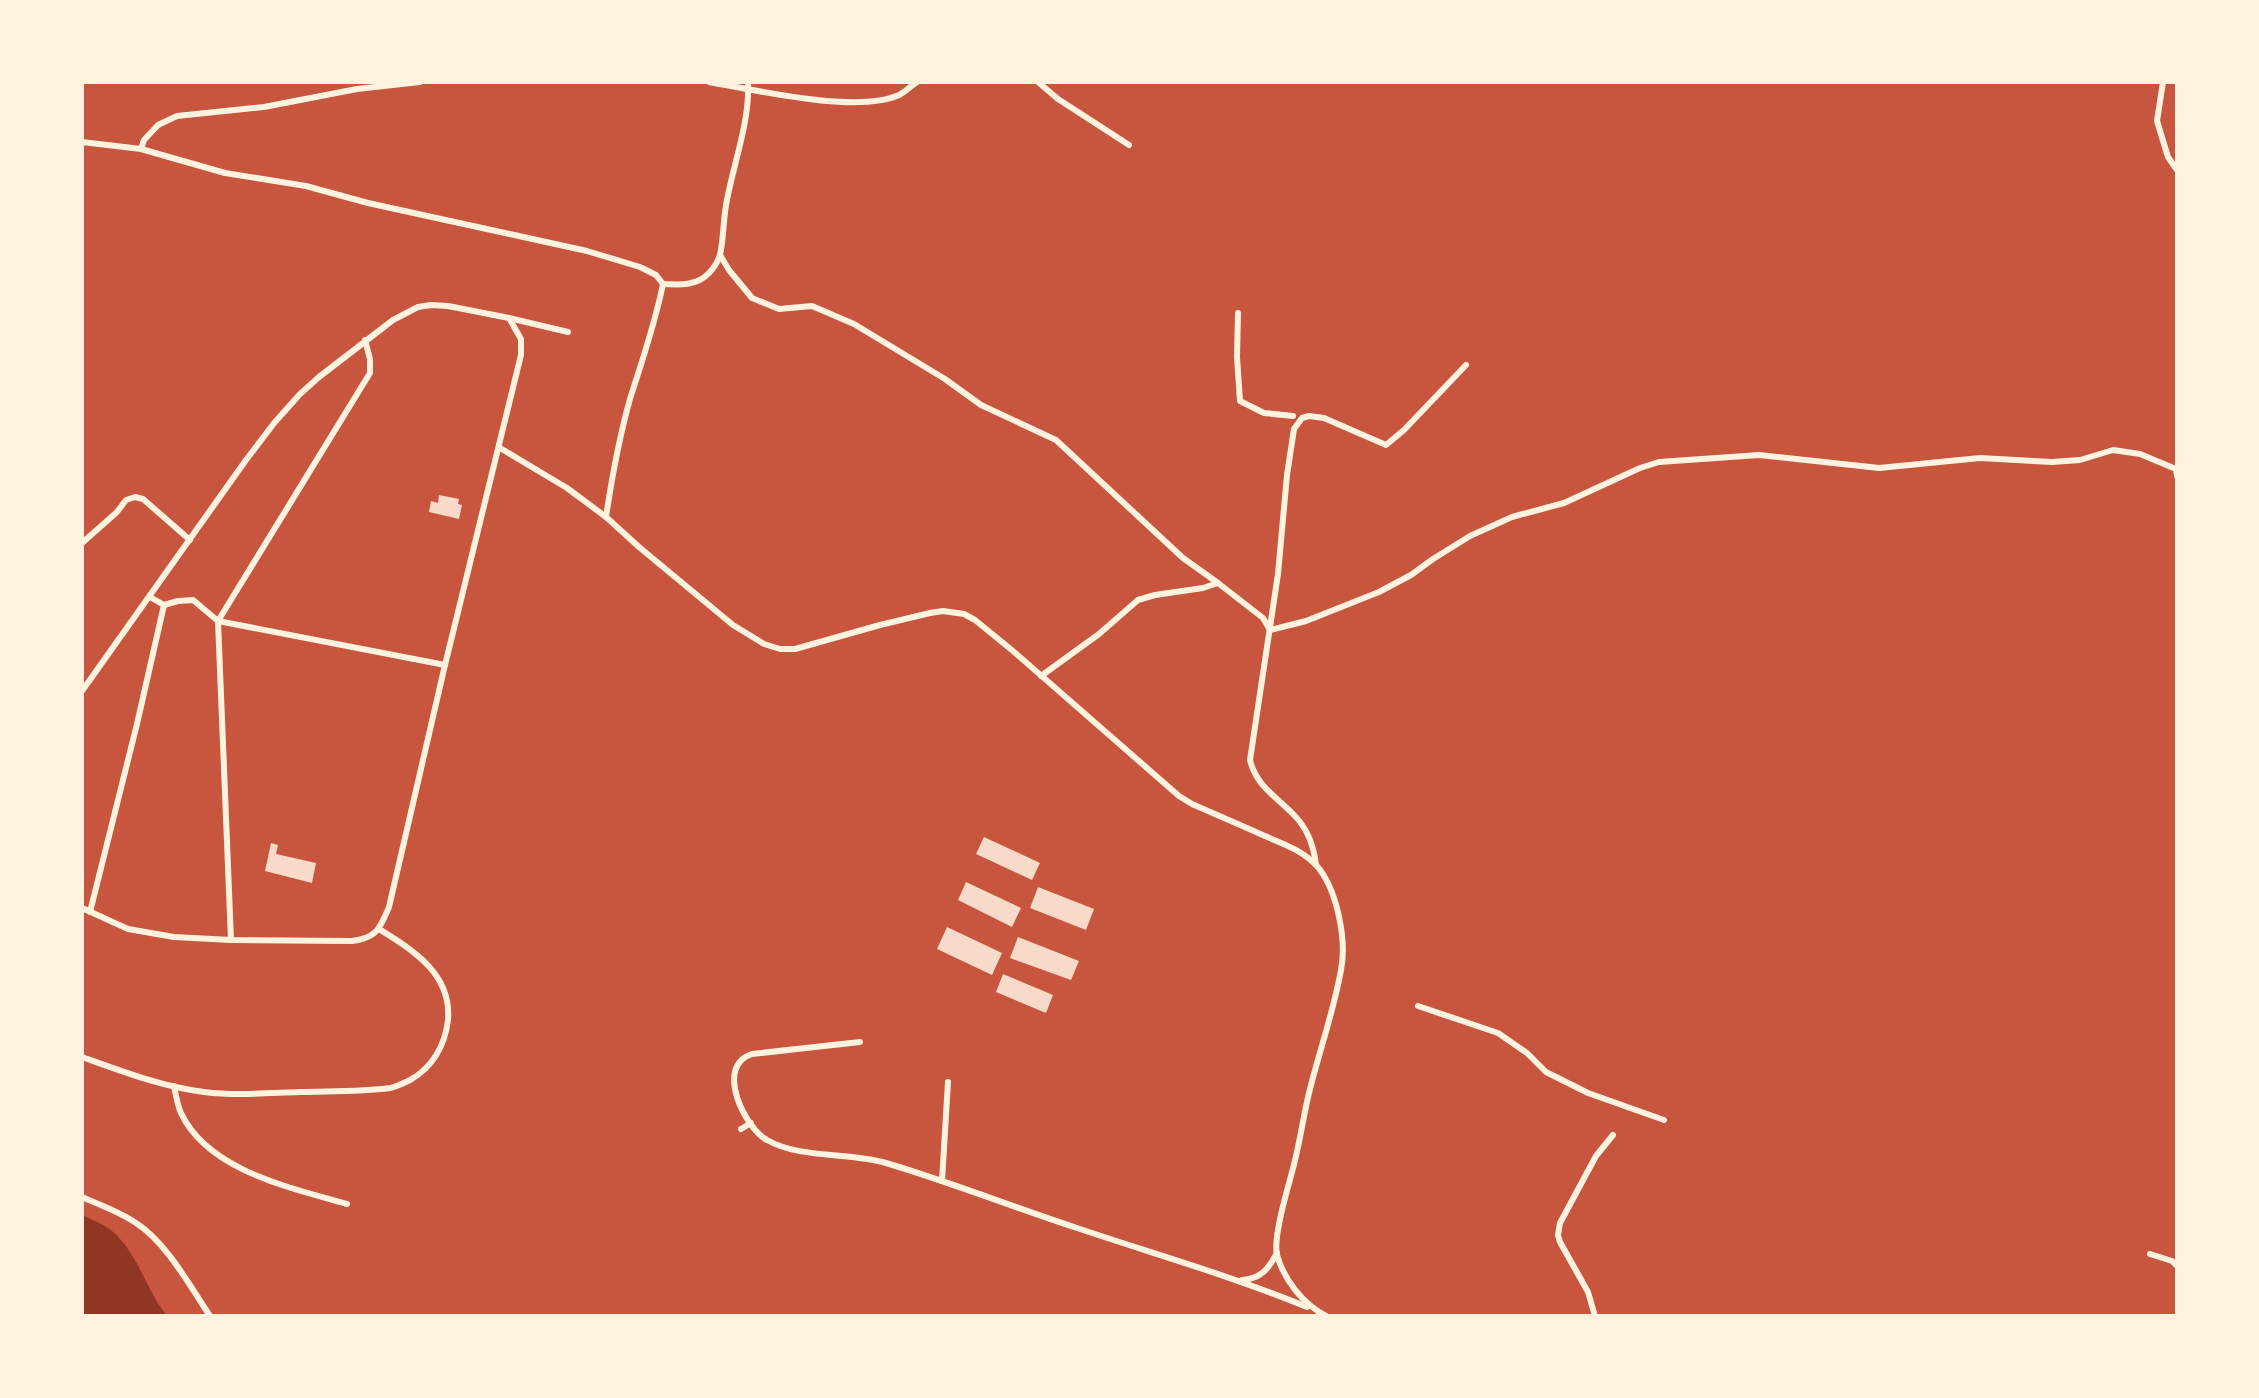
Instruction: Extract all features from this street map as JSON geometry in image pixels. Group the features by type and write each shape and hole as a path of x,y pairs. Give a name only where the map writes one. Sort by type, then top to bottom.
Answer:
{"street":[{"path":"141,149 144,140 158,125 177,116 264,107 357,89 420,82"},
{"path":"709,82 748,90 867,102 900,95 917,82"},
{"path":"82,142 141,149 225,173 306,186 368,203 587,251 640,267 656,275 663,284 679,285 695,283 708,275 720,255 726,205 743,129 748,82"},
{"path":"1038,82 1058,99 1129,145"},
{"path":"2163,82 2157,121 2168,157 2177,170"},
{"path":"720,255 752,298 779,309 812,306 854,324 981,405 1056,440 1183,558 1263,618 1270,630"},
{"path":"606,517 616,457 630,400 657,315 663,284"},
{"path":"82,691 275,422 300,394 365,340 406,312 431,305 509,318 568,332"},
{"path":"1238,313 1240,401 1264,412 1293,416"},
{"path":"82,908 128,929 151,934 231,940 352,941 364,939 379,929 389,907 445,665 500,448 522,345 519,333 509,318"},
{"path":"231,940 218,621 370,373 365,340"},
{"path":"1316,864 1314,851 1304,827 1296,816 1265,790 1250,760 1282,550 1287,474 1294,429 1302,418 1316,416 1385,445 1404,430 1466,365"},
{"path":"500,448 567,488 606,517 733,625 764,644 780,649 795,649 880,625 943,611 954,611 975,620 1179,796 1293,848 1316,864 1334,897 1341,937 1342,969 1309,1091 1282,1215 1277,1253 1269,1269 1260,1275 1249,1280 1234,1280"},
{"path":"1270,630 1306,621 1379,592 1411,575 1470,536 1511,517 1564,503 1659,462 1759,456 1879,468 1980,458 2052,462 2080,460 2113,450 2140,454 2176,471"},
{"path":"82,543 117,512 126,500 135,497 143,499 190,540"},
{"path":"1041,676 1138,600 1218,583"},
{"path":"150,597 164,606"},
{"path":"164,606 193,600 218,621 445,665"},
{"path":"90,912 164,606"},
{"path":"82,1057 174,1086 205,1092 234,1094 393,1088 419,1074 434,1059 443,1043 447,1022 445,995 439,977 417,954 379,929"},
{"path":"1418,1006 1498,1033 1527,1053 1546,1072 1588,1093 1664,1120"},
{"path":"860,1042 745,1056 735,1068 734,1086 742,1107 761,1136 786,1147 883,1162 1258,1286 1326,1316"},
{"path":"942,1181 948,1082"},
{"path":"174,1086 177,1104 187,1124 222,1156 273,1182 347,1204"},
{"path":"741,1129 751,1122"},
{"path":"1595,1316 1588,1292 1560,1242 1558,1230 1596,1156 1613,1135"},
{"path":"82,1197 124,1216 151,1234 164,1248 210,1316"},
{"path":"1277,1253 1290,1282 1314,1309"},
{"path":"2151,1254 2172,1261 2177,1266"}],"shaded area":[{"path":"82,1215 105,1226 121,1240 167,1316 82,1316"}],"building":[{"path":"439,495 459,499 458,504 462,505 459,519 429,512 431,501 438,503"},
{"path":"984,837 1040,863 1032,880 976,854"},
{"path":"271,843 278,845 276,854 316,863 312,883 265,871"},
{"path":"966,882 1021,908 1012,927 958,900"},
{"path":"1038,887 1094,909 1086,930 1030,908"},
{"path":"947,927 1002,953 992,975 937,949"},
{"path":"1018,937 1079,961 1071,980 1010,958"},
{"path":"1003,974 1053,995 1046,1013 996,992"}]}
